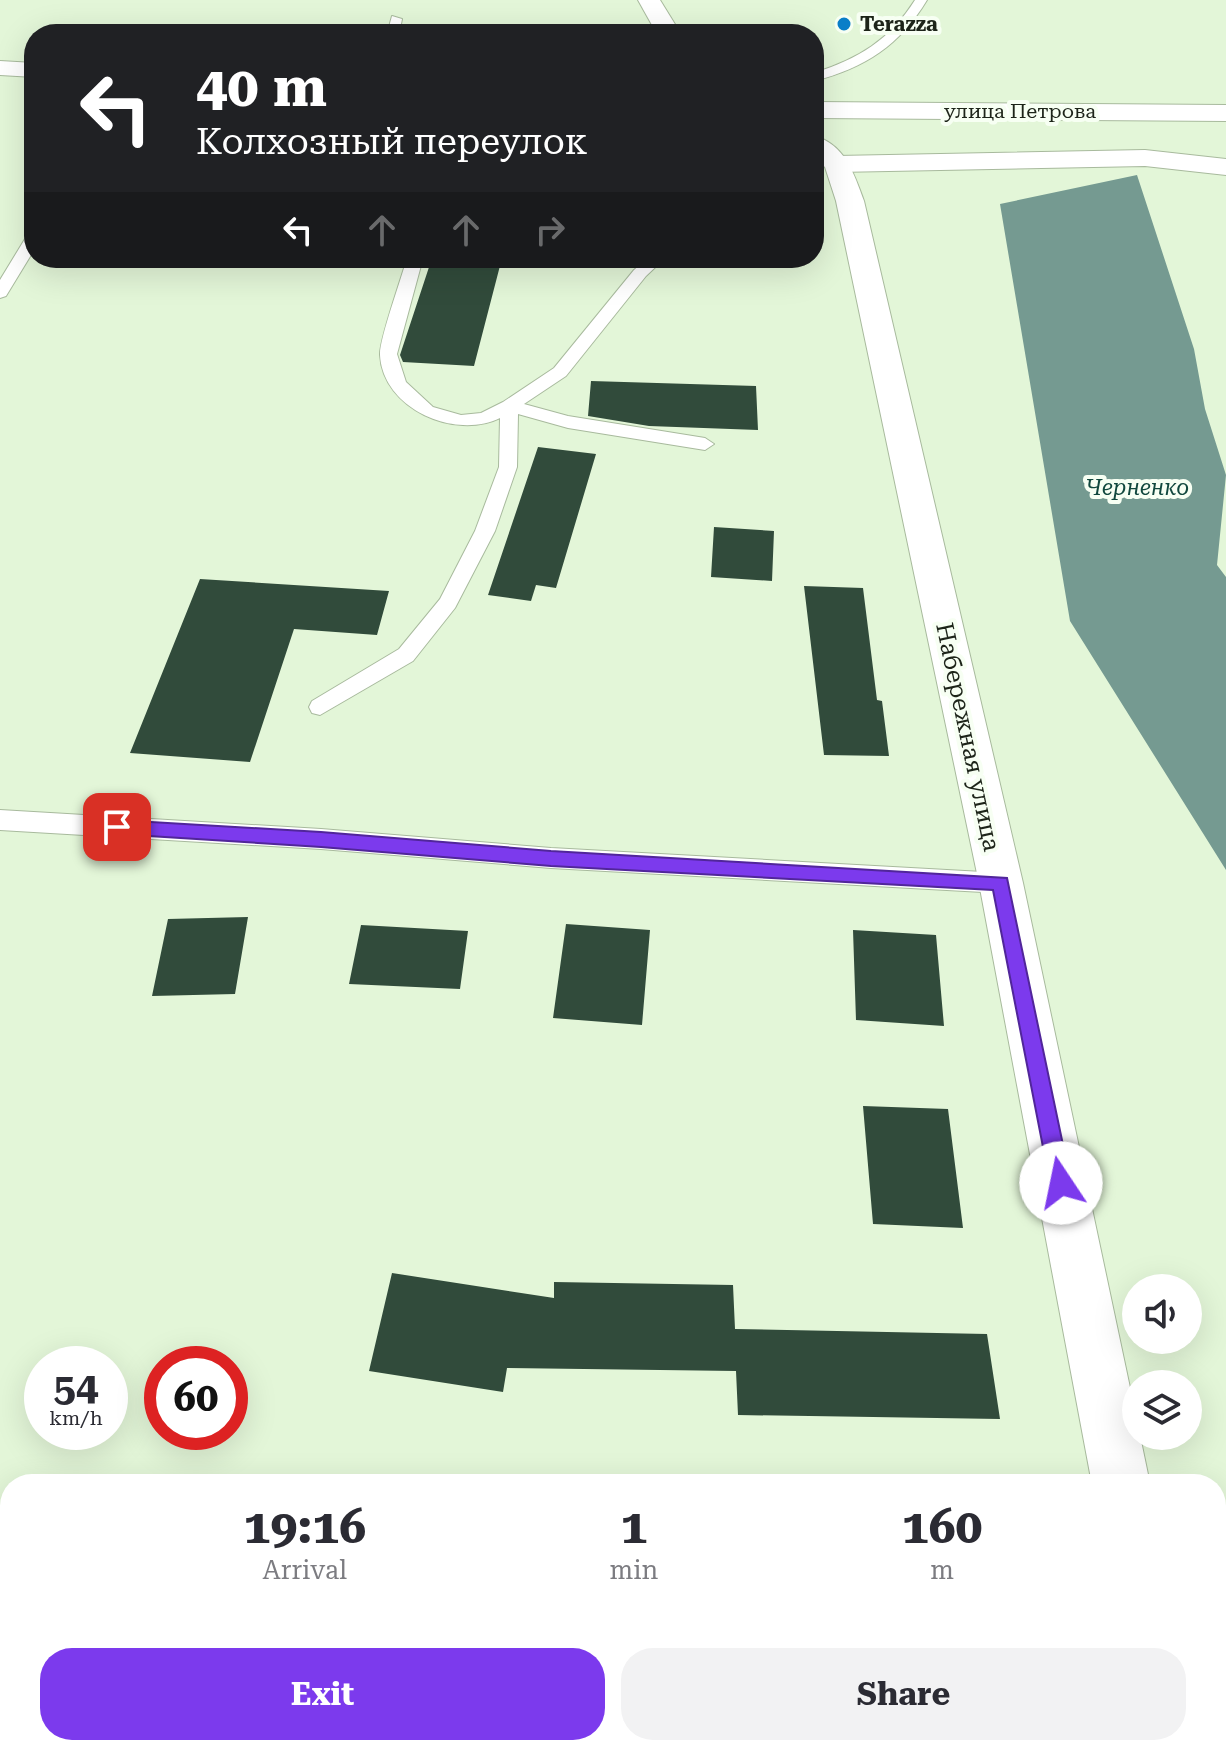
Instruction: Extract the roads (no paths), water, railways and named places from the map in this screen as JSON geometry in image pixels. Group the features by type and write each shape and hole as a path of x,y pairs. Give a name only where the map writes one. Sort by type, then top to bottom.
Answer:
{"main road":[{"path":"649,0 663,24"},
{"path":"0,68 24,69"},
{"name":"улица Петрова","path":"824,110 1226,113"},
{"path":"826,154 1145,158 1226,167"},
{"name":"Набережная улица","path":"826,154 850,201 1001,883 1119,1474"}],"lane":[{"path":"824,74 855,66 871,57 904,26 921,0"},
{"path":"395,24 396,19"},
{"path":"0,293 24,253"},
{"path":"412,268 388,354 398,384 427,411 460,421 485,418 560,372 646,268"},
{"path":"509,406 568,422 705,444"},
{"path":"320,707 406,655 448,603 485,531 508,467 509,406"},
{"path":"0,820 321,839 551,858 1001,883"}],"water":[{"name":"Черненко","path":"1137,175 1194,349 1205,409 1226,475 1217,565 1226,577 1226,870 1070,621 1000,204"}],"place":[{"name":"Terazza","path":"844,24"}]}
